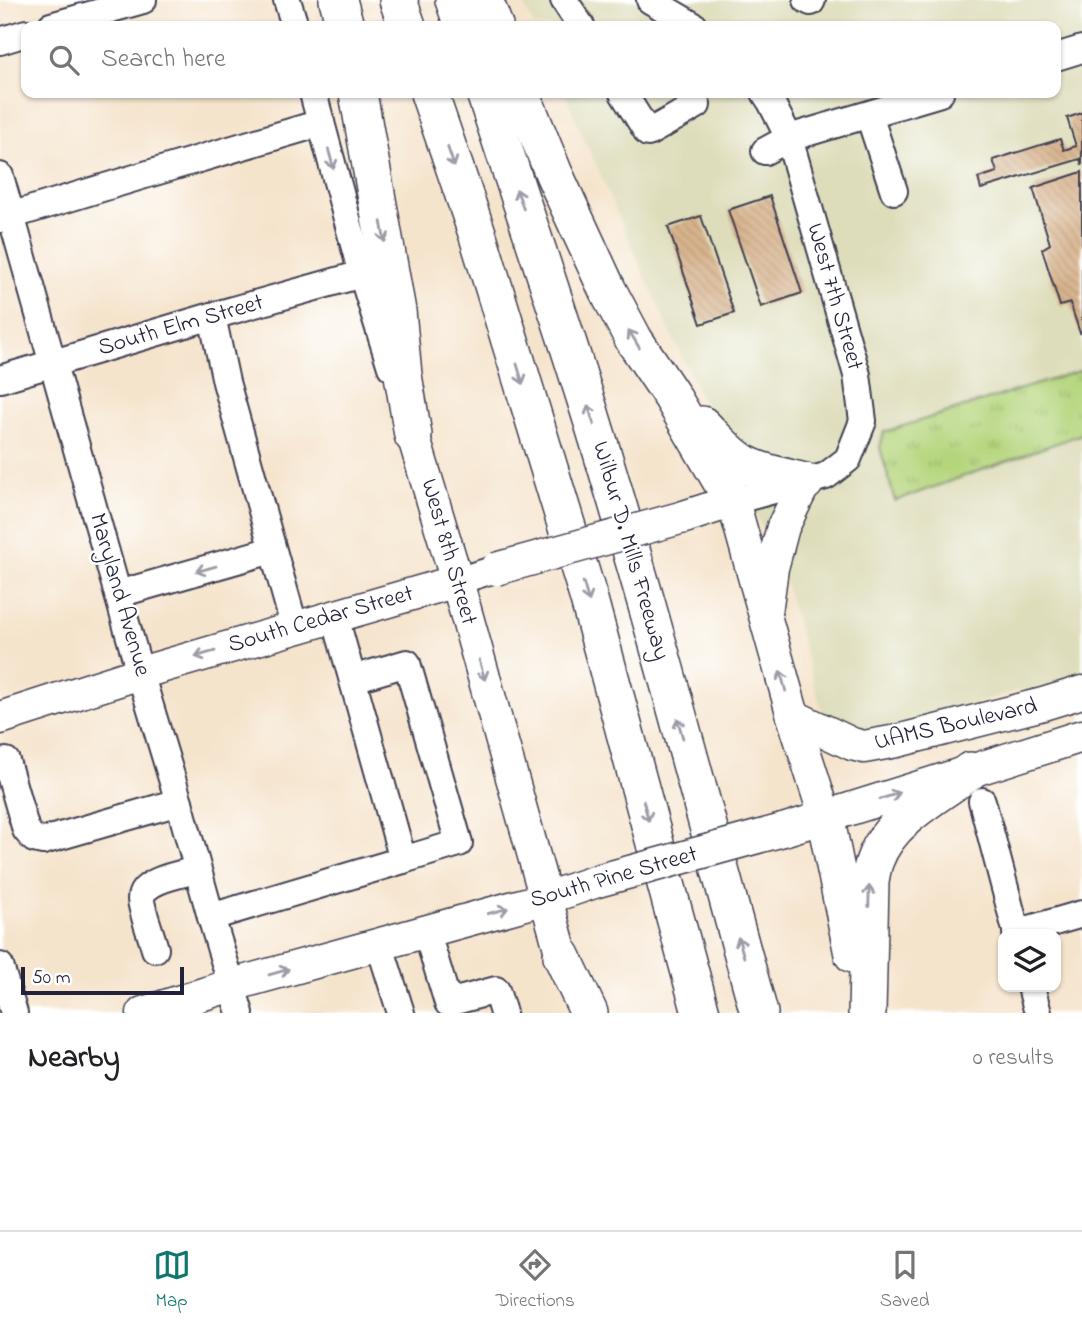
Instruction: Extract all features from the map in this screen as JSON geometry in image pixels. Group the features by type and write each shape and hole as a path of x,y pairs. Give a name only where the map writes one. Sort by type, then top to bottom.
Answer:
{"highway":[{"path":"338,0 344,21"},
{"path":"398,0 405,21"},
{"path":"454,0 461,21"},
{"path":"484,0 492,21"},
{"path":"359,98 397,311 413,435"},
{"path":"431,98 478,236 588,596 701,1013"},
{"name":"Wilbur D. Mills Freeway","path":"487,98 590,412 759,1013"},
{"path":"523,98 554,174 608,291 634,340 671,395 733,501"},
{"path":"671,395 746,464 768,473 805,482"},
{"path":"866,1013 870,882 874,861 885,840 899,824 976,786"},
{"path":"825,816 866,1013"},
{"path":"562,957 589,1013"}],"main road":[{"name":"West 8th Street","path":"413,435 457,581 562,957"},
{"path":"765,617 772,568 783,527 805,482"},
{"path":"733,501 793,716 825,816"},
{"name":"South Cedar Street","path":"496,569 733,501"},
{"name":"South Cedar Street","path":"0,718 140,673 457,581"},
{"name":"UAMS Boulevard","path":"793,716 864,747 897,741 1082,692"},
{"name":"South Pine Street","path":"143,1013 236,999 379,943 547,898 597,881 825,816 976,786 1082,736"}],"street":[{"path":"69,21 143,0"},
{"path":"287,0 293,21"},
{"path":"564,0 578,21"},
{"path":"660,9 684,21"},
{"path":"0,41 21,35"},
{"path":"1061,55 1082,49"},
{"name":"West 8th Street","path":"314,98 362,274 413,435"},
{"path":"626,98 648,133 697,105 693,98"},
{"name":"West 7th Street","path":"768,98 789,138 857,375 863,421 848,459 826,475 805,482"},
{"path":"765,151 789,138 924,98"},
{"path":"869,115 894,191"},
{"path":"6,218 321,123"},
{"name":"Maryland Avenue","path":"0,176 6,218 53,362 140,673 236,999"},
{"name":"South Elm Street","path":"0,379 362,274"},
{"path":"212,316 226,382 295,629"},
{"name":"South Cedar Street","path":"733,501 805,482"},
{"path":"118,594 272,550"},
{"name":"South Cedar Street","path":"457,581 496,569"},
{"path":"335,617 403,860"},
{"path":"211,917 459,843 407,663 353,679"},
{"path":"2,757 26,830 34,839 43,841 179,802"},
{"path":"976,786 1015,929"},
{"path":"155,948 141,899 144,890 154,882 197,870"},
{"path":"1032,929 1082,914"},
{"path":"426,930 448,1003 496,989 503,1013"},
{"path":"379,943 401,1013"},
{"name":"West 8th Street","path":"562,957 577,1013"},
{"path":"0,966 14,1013"},
{"path":"1032,992 1038,1013"}],"shaded area":[{"path":"522,0 1082,0 1082,678 1038,692 1019,690 885,732 863,732 834,723 822,711 781,569 663,316 566,98 1061,98 1061,21 532,21"}],"green space":[{"path":"1082,370 1082,434 895,501 880,448 884,432"}],"building":[{"path":"1082,113 1082,165 1080,159 981,189 978,178 997,172 993,160 1060,139 1064,150 1076,146 1067,118"},
{"path":"1082,172 1080,333 1070,303 1060,306 1042,249 1050,244 1033,188"},
{"path":"770,196 802,293 761,307 728,210"},
{"path":"701,216 734,313 701,324 668,227"}]}
